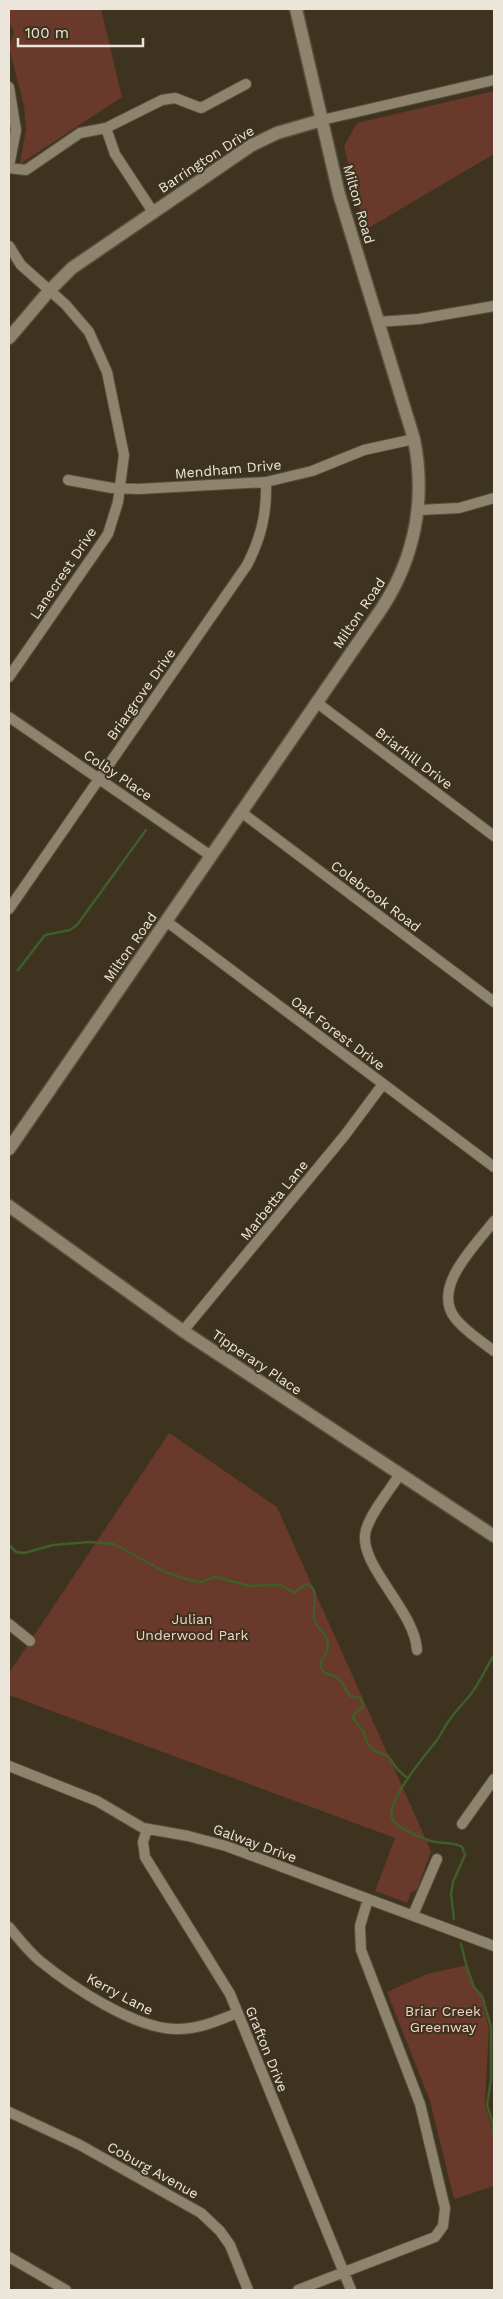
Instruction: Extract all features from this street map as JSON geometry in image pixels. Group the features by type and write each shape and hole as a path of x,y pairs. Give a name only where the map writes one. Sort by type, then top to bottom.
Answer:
{"street":[{"name":"Milton Road","path":"9,1149 382,608 398,581 411,547 419,510 420,477 414,439 339,194 296,9"},
{"name":"Barrington Drive","path":"9,338 49,291 79,263 252,145 284,130 494,80"},
{"path":"9,87 15,118 9,167 26,170 80,133 106,128 162,100 175,98 201,108 246,84"},
{"path":"106,128 115,154 153,212"},
{"name":"Lanecrest Drive","path":"9,246 21,265 80,319 89,332 107,372 124,455 118,502 108,534 9,677"},
{"path":"378,322 419,319 494,306"},
{"name":"Mendham Drive","path":"68,480 120,489 266,482 312,471 364,450 414,439"},
{"name":"Briargrove Drive","path":"9,909 247,565 259,539 264,520 266,482"},
{"path":"419,510 459,508 494,498"},
{"name":"Briarhill Drive","path":"316,702 494,836"},
{"name":"Colby Place","path":"9,717 211,856"},
{"name":"Colebrook Road","path":"241,812 494,1002"},
{"name":"Oak Forest Drive","path":"166,921 494,1167"},
{"name":"Marbetta Lane","path":"183,1331 345,1135 383,1084"},
{"name":"Tipperary Place","path":"9,1206 183,1331 494,1536"},
{"path":"494,1221 453,1276 448,1286 447,1298 458,1322 494,1351"},
{"path":"400,1474 369,1523 365,1540 369,1558 411,1624 417,1640 417,1650"},
{"path":"9,1624 30,1641"},
{"name":"Galway Drive","path":"9,1766 97,1801 146,1829 212,1841 494,1946"},
{"path":"462,1824 494,1779"},
{"name":"Grafton Drive","path":"146,1829 143,1842 145,1857 220,1976 351,2290"},
{"path":"413,1915 437,1859"},
{"path":"298,2290 435,2237 443,2226 446,2214 420,2104 361,1950 360,1926 368,1899"},
{"name":"Kerry Lane","path":"9,1928 39,1960 62,1977 138,2022 160,2028 191,2028 207,2025 237,2013"},
{"name":"Coburg Avenue","path":"9,2112 80,2145 201,2213 220,2231 230,2245 248,2290"},
{"path":"9,2257 66,2290"}],"green space":[{"path":"9,9 101,9 122,97 20,164 26,129 24,106 9,47 14,32 9,21"},
{"path":"494,91 494,154 365,230 344,146 357,123"},
{"name":"Julian Underwood Park","path":"169,1433 277,1507 431,1851 417,1890 411,1892 407,1903 375,1891 395,1838 9,1695 9,1673"},
{"name":"Briar Creek Greenway","path":"468,1965 471,1981 481,1996 489,2028 485,2105 494,2134 494,2186 454,2199 430,2101 387,1992 427,1974"}],"waterway":[{"path":"18,970 45,935 70,930 77,925 146,830"},
{"path":"9,1545 16,1552 24,1553 53,1545 90,1542 114,1544 165,1572 186,1579 201,1582 215,1577 250,1586 281,1585 294,1593 306,1584 311,1586 315,1594 314,1619 328,1642 328,1649 320,1665 322,1670 338,1679 350,1696 361,1698 363,1707 354,1714 353,1718 363,1731 368,1744 373,1750 388,1756 397,1769 406,1777"},
{"path":"454,1919 451,1894 453,1882 465,1855 462,1847 432,1841 403,1828 395,1823 392,1816 393,1806 398,1794 415,1768 437,1740 447,1723 473,1692 494,1655"},
{"path":"461,1944 467,1968 474,1987 482,1996 491,2027 491,2080 487,2105 493,2124 494,2138"}]}
